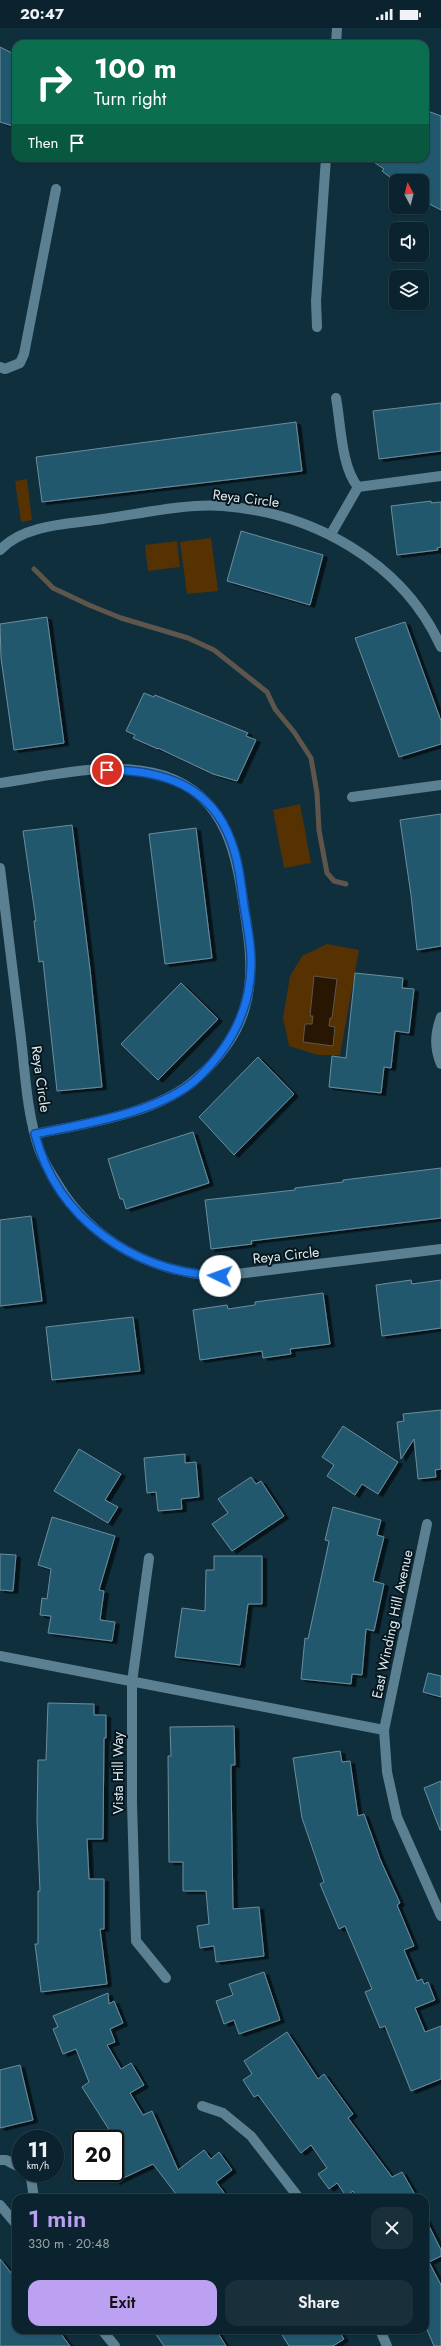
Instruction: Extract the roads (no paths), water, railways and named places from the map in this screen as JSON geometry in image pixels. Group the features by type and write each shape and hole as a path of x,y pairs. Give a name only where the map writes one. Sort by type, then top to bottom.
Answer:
{"street":[{"path":"336,40 337,28"},
{"path":"317,327 316,301 326,162"},
{"path":"0,367 5,369 20,363 24,354 56,189"},
{"path":"336,398 347,468 352,480 358,487"},
{"path":"358,487 441,476"},
{"path":"331,534 358,487"},
{"name":"Reya Circle","path":"0,550 16,539 40,530 196,507 222,506 262,511 290,518 331,534 374,562 411,600 435,635 441,647"},
{"path":"0,783 90,771 126,770 145,771 166,777 190,788 217,815 231,840 237,859 250,952 251,966 246,1007 238,1026 227,1044 198,1078 171,1098 101,1120 35,1134"},
{"path":"352,797 441,785"},
{"name":"Reya Circle","path":"0,868 35,1134 44,1162 69,1202 84,1220 120,1248 170,1270 200,1275 220,1276 441,1249"},
{"path":"441,1017 436,1032 436,1052 441,1064"},
{"name":"East Winding Hill Avenue","path":"427,1524 384,1730 387,1772 397,1817 441,1916"},
{"name":"Vista Hill Way","path":"150,1558 132,1682 132,1802 136,1941 166,1978"},
{"path":"0,1656 384,1730"},
{"path":"202,2106 223,2113 251,2136 296,2194"},
{"path":"0,2160 6,2160 12,2163"},
{"path":"32,2182 33,2194"},
{"path":"0,2205 12,2219"},
{"path":"105,2334 115,2346"},
{"path":"382,2334 387,2346"}],"waterway":[{"path":"34,569 53,588 89,605 121,618 188,638 214,650 267,692 275,709 294,732 311,758 317,793 319,830 327,873 334,881 346,884"}]}
